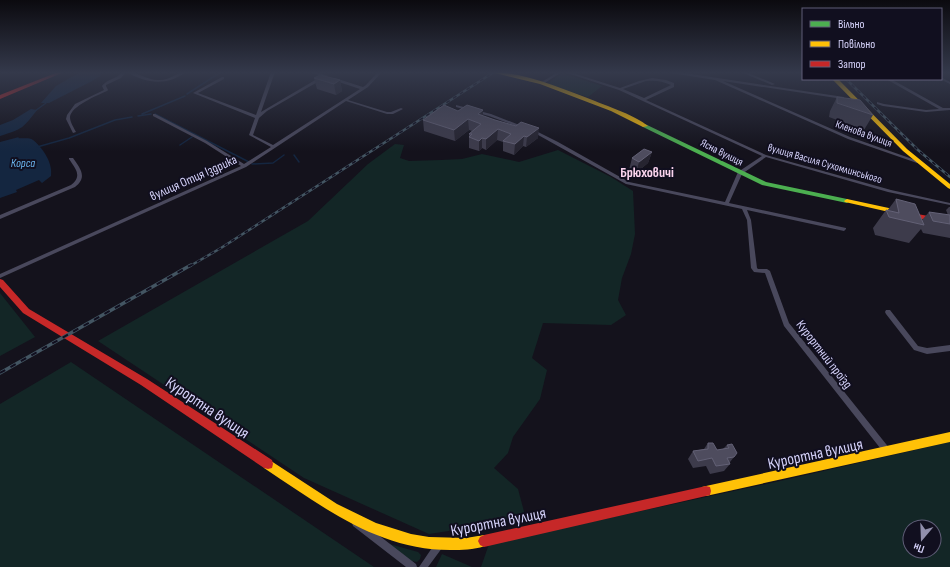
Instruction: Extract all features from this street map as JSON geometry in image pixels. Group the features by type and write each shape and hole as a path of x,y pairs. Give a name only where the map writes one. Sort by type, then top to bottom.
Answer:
{"main road":[{"name":"Ясна вулиця","path":"583,98 642,123 764,184 851,203 950,222"},
{"path":"855,100 919,162 950,186"},
{"name":"Курортна вулиця","path":"0,282 26,311 144,382 342,513 360,522 413,540 439,546 477,542 888,452 950,437"}],"street":[{"path":"74,132 68,116 75,105 89,98"},
{"path":"209,98 257,117"},
{"path":"264,98 252,135 274,147"},
{"path":"257,117 286,98"},
{"name":"Кленова вулиця","path":"760,98 849,138 919,162"},
{"path":"845,98 855,100"},
{"path":"923,98 950,113"},
{"name":"вулиця Василя Сухомлинського","path":"645,99 765,156 883,189 950,204"},
{"path":"345,100 387,113 392,113 401,109"},
{"name":"вулиця Отця Іздрика","path":"0,276 244,166 345,100"},
{"path":"878,103 918,110 950,109"},
{"path":"457,106 502,118 546,137 628,183 844,229"},
{"path":"154,115 206,142 244,166"},
{"path":"726,204 740,173 765,156"},
{"path":"0,217 77,183 80,176 78,168 71,159"},
{"name":"Курортний проїзд","path":"744,208 750,220 756,271 767,271 786,324 888,452"},
{"path":"888,312 916,348 927,351 950,348"},
{"path":"342,513 413,567"},
{"path":"423,567 439,546"}],"green space":[{"path":"395,144 404,145 400,158 409,161 462,159 482,154 519,162 558,150 611,177 633,191 635,234 631,254 622,278 618,300 626,315 611,325 543,323 532,358 547,370 540,399 513,437 508,453 494,468 518,489 526,519 429,534 304,478 98,341 308,221 368,164"},
{"path":"0,293 35,337 0,356"},
{"path":"71,362 374,567 0,567 0,404"},
{"path":"950,442 950,567 481,567 489,544 780,481"},
{"path":"386,543 418,552 421,555 420,559 417,562 412,561"},
{"path":"442,554 472,567 436,567"}],"water":[{"path":"45,98 58,98 49,103 41,103"},
{"path":"31,109 37,110 22,127 14,132 0,136 0,125 13,120"},
{"name":"Корса","path":"19,137 18,138 31,139 37,143 49,161 51,176 42,183 39,180 16,190 17,192 0,198 0,142"}],"building":[{"path":"837,98 860,100 873,115 837,103"},
{"path":"444,105 458,111 467,105 483,110 478,114 495,120 516,126 521,122 539,128 527,137 524,136 515,144 503,141 511,134 498,129 486,139 482,138 479,141 469,137 472,134 469,134 481,124 468,119 454,130 423,120"},
{"path":"644,149 652,152 639,162 632,158"},
{"path":"896,199 915,204 924,225 889,217 886,210 899,213"},
{"path":"929,212 950,215 950,224 933,221"},
{"path":"708,443 713,443 717,450 729,448 727,445 732,444 737,453 734,457 727,458 730,464 716,466 712,458 698,461 693,451 708,449"}],"waterway":[{"path":"142,114 179,98"},
{"path":"35,111 46,103"},
{"path":"138,116 151,114"},
{"path":"155,114 249,162"},
{"path":"37,147 69,138 115,120 132,117"},
{"path":"180,145 192,137"},
{"path":"252,164 273,163 284,155"},
{"path":"294,155 299,162"}],"railway":[{"path":"190,266 221,248 453,98"},
{"path":"866,98 918,150 950,177"},
{"path":"0,373 191,265"}],"traffic: fast":[{"path":"645,126 764,184 847,201"}],"traffic: slow":[{"path":"583,98 613,110 645,126"},
{"path":"854,98 905,150 950,187"},
{"path":"847,201 898,212"},
{"path":"706,491 950,437"},
{"path":"268,464 333,508 358,522 375,529 411,540 429,543 466,544 484,541"}],"traffic: jam":[{"path":"912,215 950,222"},
{"path":"0,282 26,311 144,382 268,464"},
{"path":"484,541 706,491"}],"district":[{"name":"Брюховичі","path":"647,172"}]}
